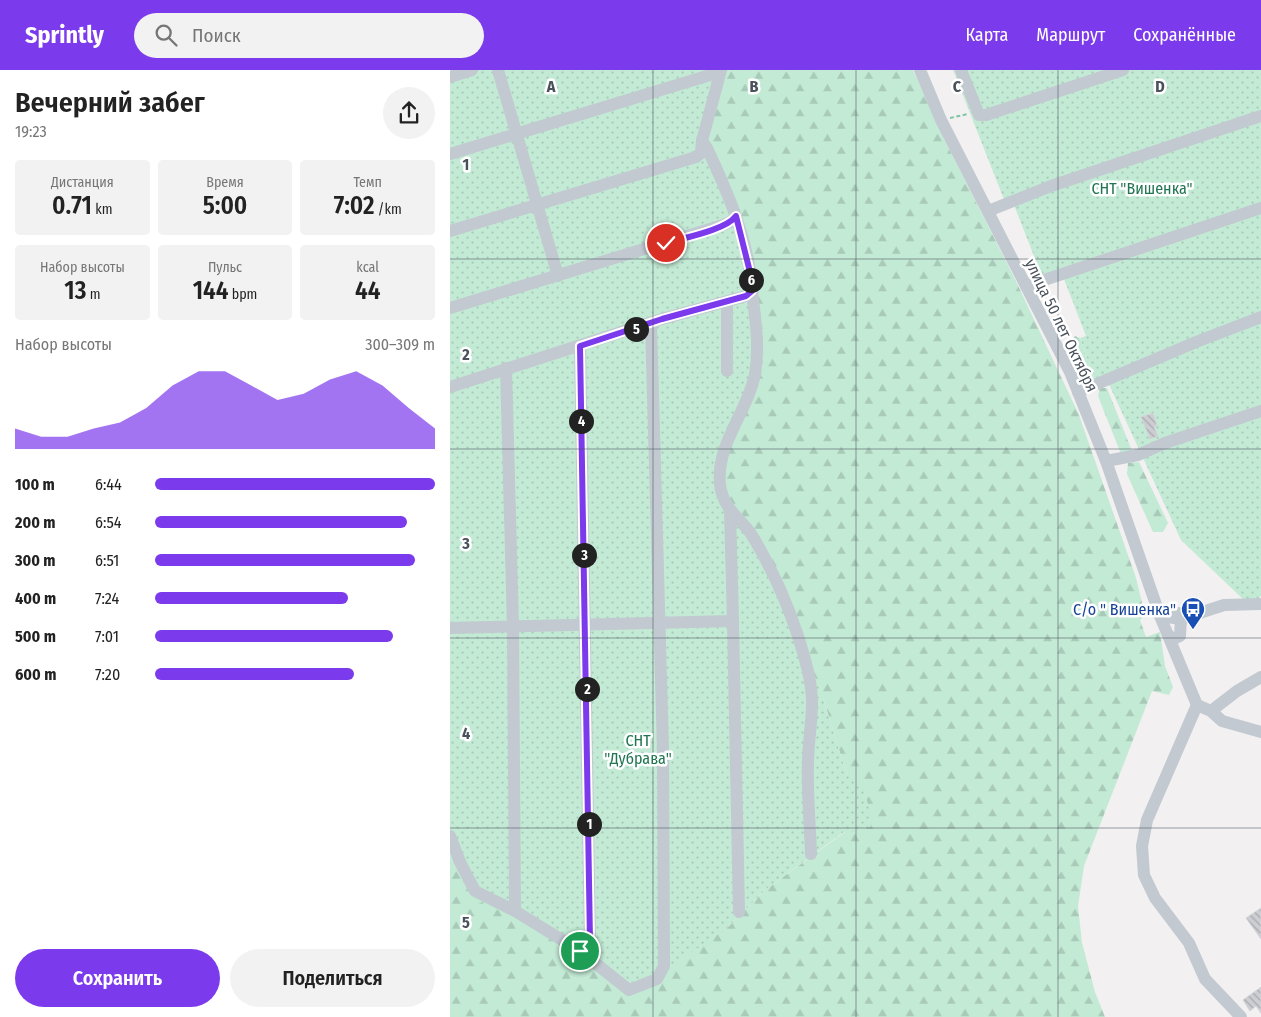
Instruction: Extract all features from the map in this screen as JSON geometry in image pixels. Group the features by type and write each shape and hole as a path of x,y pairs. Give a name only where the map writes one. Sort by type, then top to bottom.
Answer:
{"street":[{"path":"450,77 472,70"},
{"path":"498,70 558,276"},
{"name":"улица 50 лет Октября","path":"920,70 941,120 1078,392 1106,462 1155,603 1198,705"},
{"path":"961,70 979,115 986,115 1088,76 1123,70"},
{"path":"450,154 517,135 720,71"},
{"path":"450,231 696,158 701,153 702,142 720,71"},
{"path":"988,211 1076,177 1261,116"},
{"path":"702,142 707,148 736,216 751,276 757,356 755,374 749,395 731,432 720,468 720,485 730,512 738,912"},
{"path":"1026,286 1261,208"},
{"path":"450,308 723,226 732,221 736,216"},
{"path":"450,387 506,368 746,296 752,291"},
{"path":"727,302 727,371"},
{"path":"1078,392 1196,342 1261,317"},
{"path":"450,836 460,862 475,891 515,911 580,951 629,990 657,979 664,966 660,624 651,324"},
{"path":"580,346 590,941 589,948 580,951"},
{"path":"506,368 512,627 515,911"},
{"path":"1106,462 1138,455 1165,443 1261,411"},
{"path":"730,512 752,534 765,557 797,634 809,677 812,702 808,763 811,854"},
{"path":"1155,603 1178,613 1182,619 1180,636 1174,639 1168,635"},
{"path":"1160,616 1182,619 1224,604 1259,603"},
{"path":"450,628 733,621"},
{"path":"1211,711 1261,677"},
{"path":"1241,1017 1205,979 1189,943 1155,898 1144,875 1142,846 1147,820 1198,705 1211,711 1222,721 1261,732"}],"path":[{"path":"941,120 977,111"}],"green space":[{"name":"СНТ \"Дубрава\"","path":"450,70 723,70 705,135 730,191 761,328 763,369 724,463 725,495 755,533 821,691 845,769 861,788 870,812 870,827 860,832 844,832 765,890 726,929 658,975 617,987 524,919 480,903 467,889 450,855"},
{"path":"723,70 913,70 943,137 1015,279 1079,415 1136,578 1145,615 1140,620 1146,637 1160,632 1165,666 1173,687 1169,695 1152,691 1084,866 1078,906 1082,943 1095,992 1105,1017 450,1017 450,855 461,877 726,929 765,890 845,832 860,832 858,784 849,777 845,769 821,691 725,495 706,139"},
{"name":"СНТ \"Вишенка\"","path":"953,70 1261,70 1261,596 1255,601 1245,601 1181,540 1106,378 1095,380 1080,338 1086,336 1064,279 1045,284 1014,205 1007,207"},
{"path":"1075,336 1080,338 1095,380 1088,383 1072,340"},
{"path":"1100,388 1107,388 1132,451 1121,454 1098,396"},
{"path":"1139,462 1168,523 1163,532 1153,532 1127,474 1128,463"}],"building":[{"path":"1153,413 1157,426 1154,427 1158,436 1150,439 1141,417"},
{"path":"1261,908 1261,939 1246,918"},
{"path":"1261,987 1261,1013 1256,1006 1250,1011 1243,1000"}],"place":[{"name":"С/о \" Вишенка\"","path":"1193,630"}],"route":[{"path":"580,951 589,948 590,941 580,346 662,319 746,296 752,291 751,276 736,216 732,221 723,226 666,243"}]}
